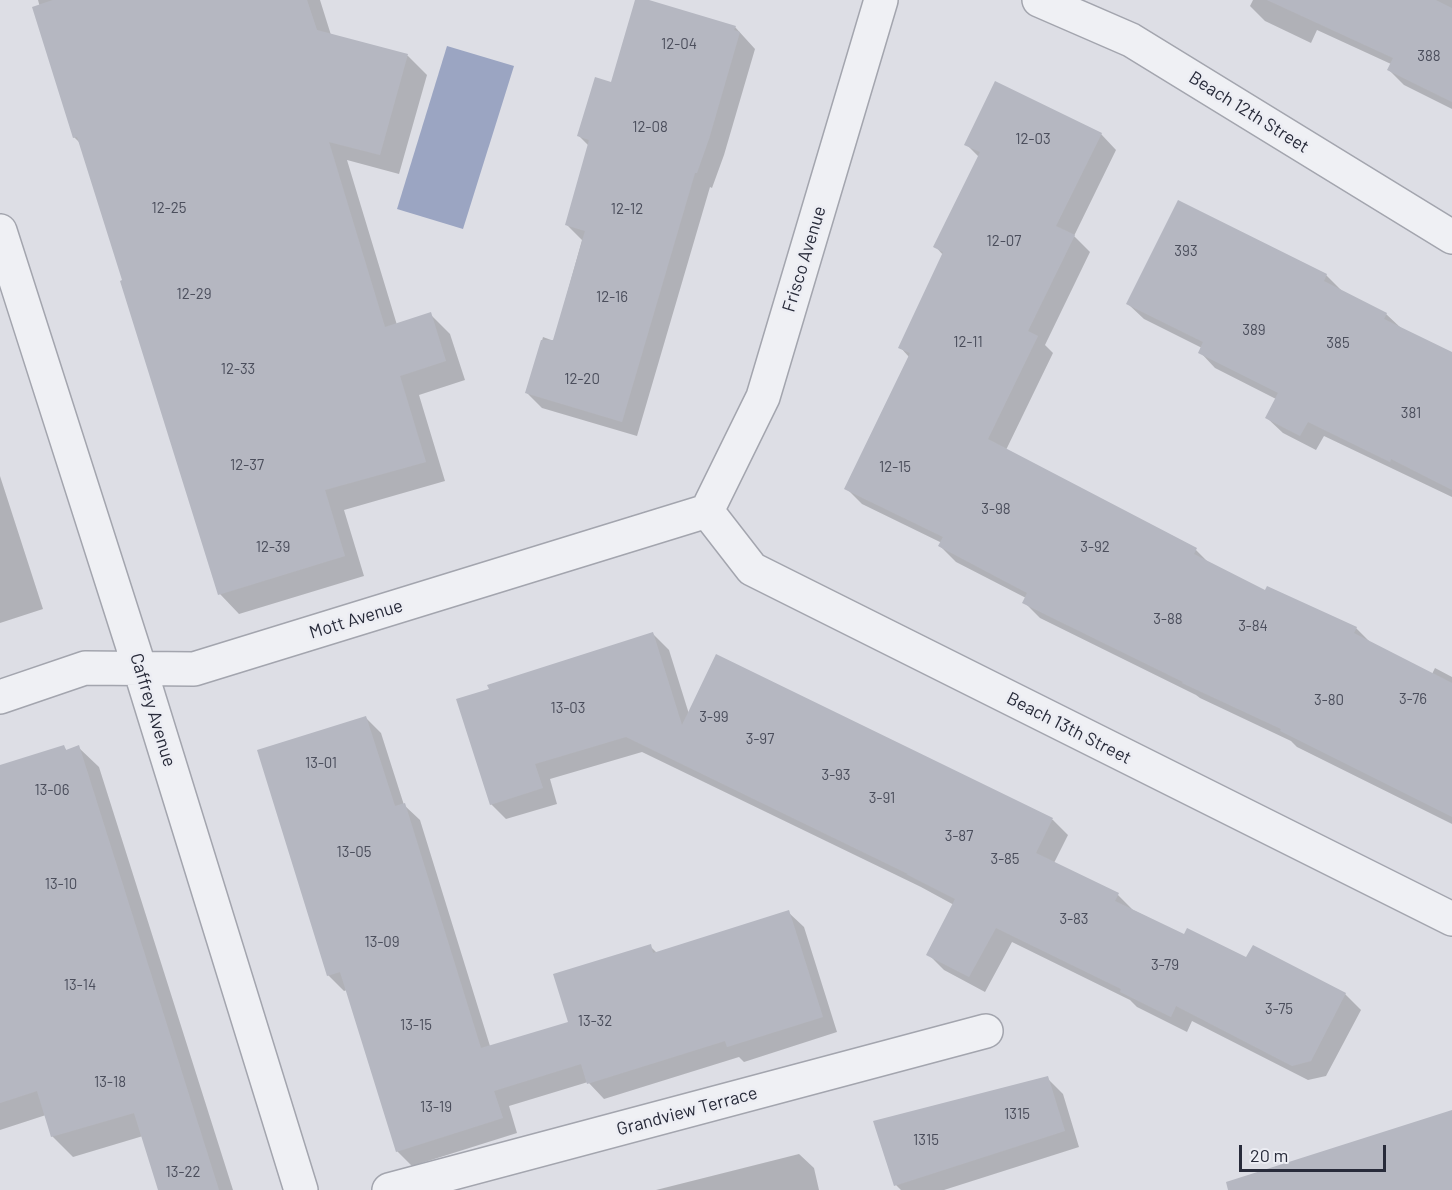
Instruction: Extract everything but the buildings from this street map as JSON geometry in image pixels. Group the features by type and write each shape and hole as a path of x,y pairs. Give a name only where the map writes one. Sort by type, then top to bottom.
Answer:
{"street":[{"name":"Frisco Avenue","path":"708,510 763,398 880,0"},
{"name":"Beach 12th Street","path":"1050,1 1131,40 1452,237"},
{"name":"Caffrey Avenue","path":"0,231 140,669 301,1190"},
{"name":"Mott Avenue","path":"0,697 85,668 194,669 708,510"},
{"name":"Beach 13th Street","path":"708,510 752,569 1452,919"},
{"name":"Grandview Terrace","path":"389,1190 986,1031"}],"water":[{"path":"447,46 514,66 463,229 397,209"}]}
